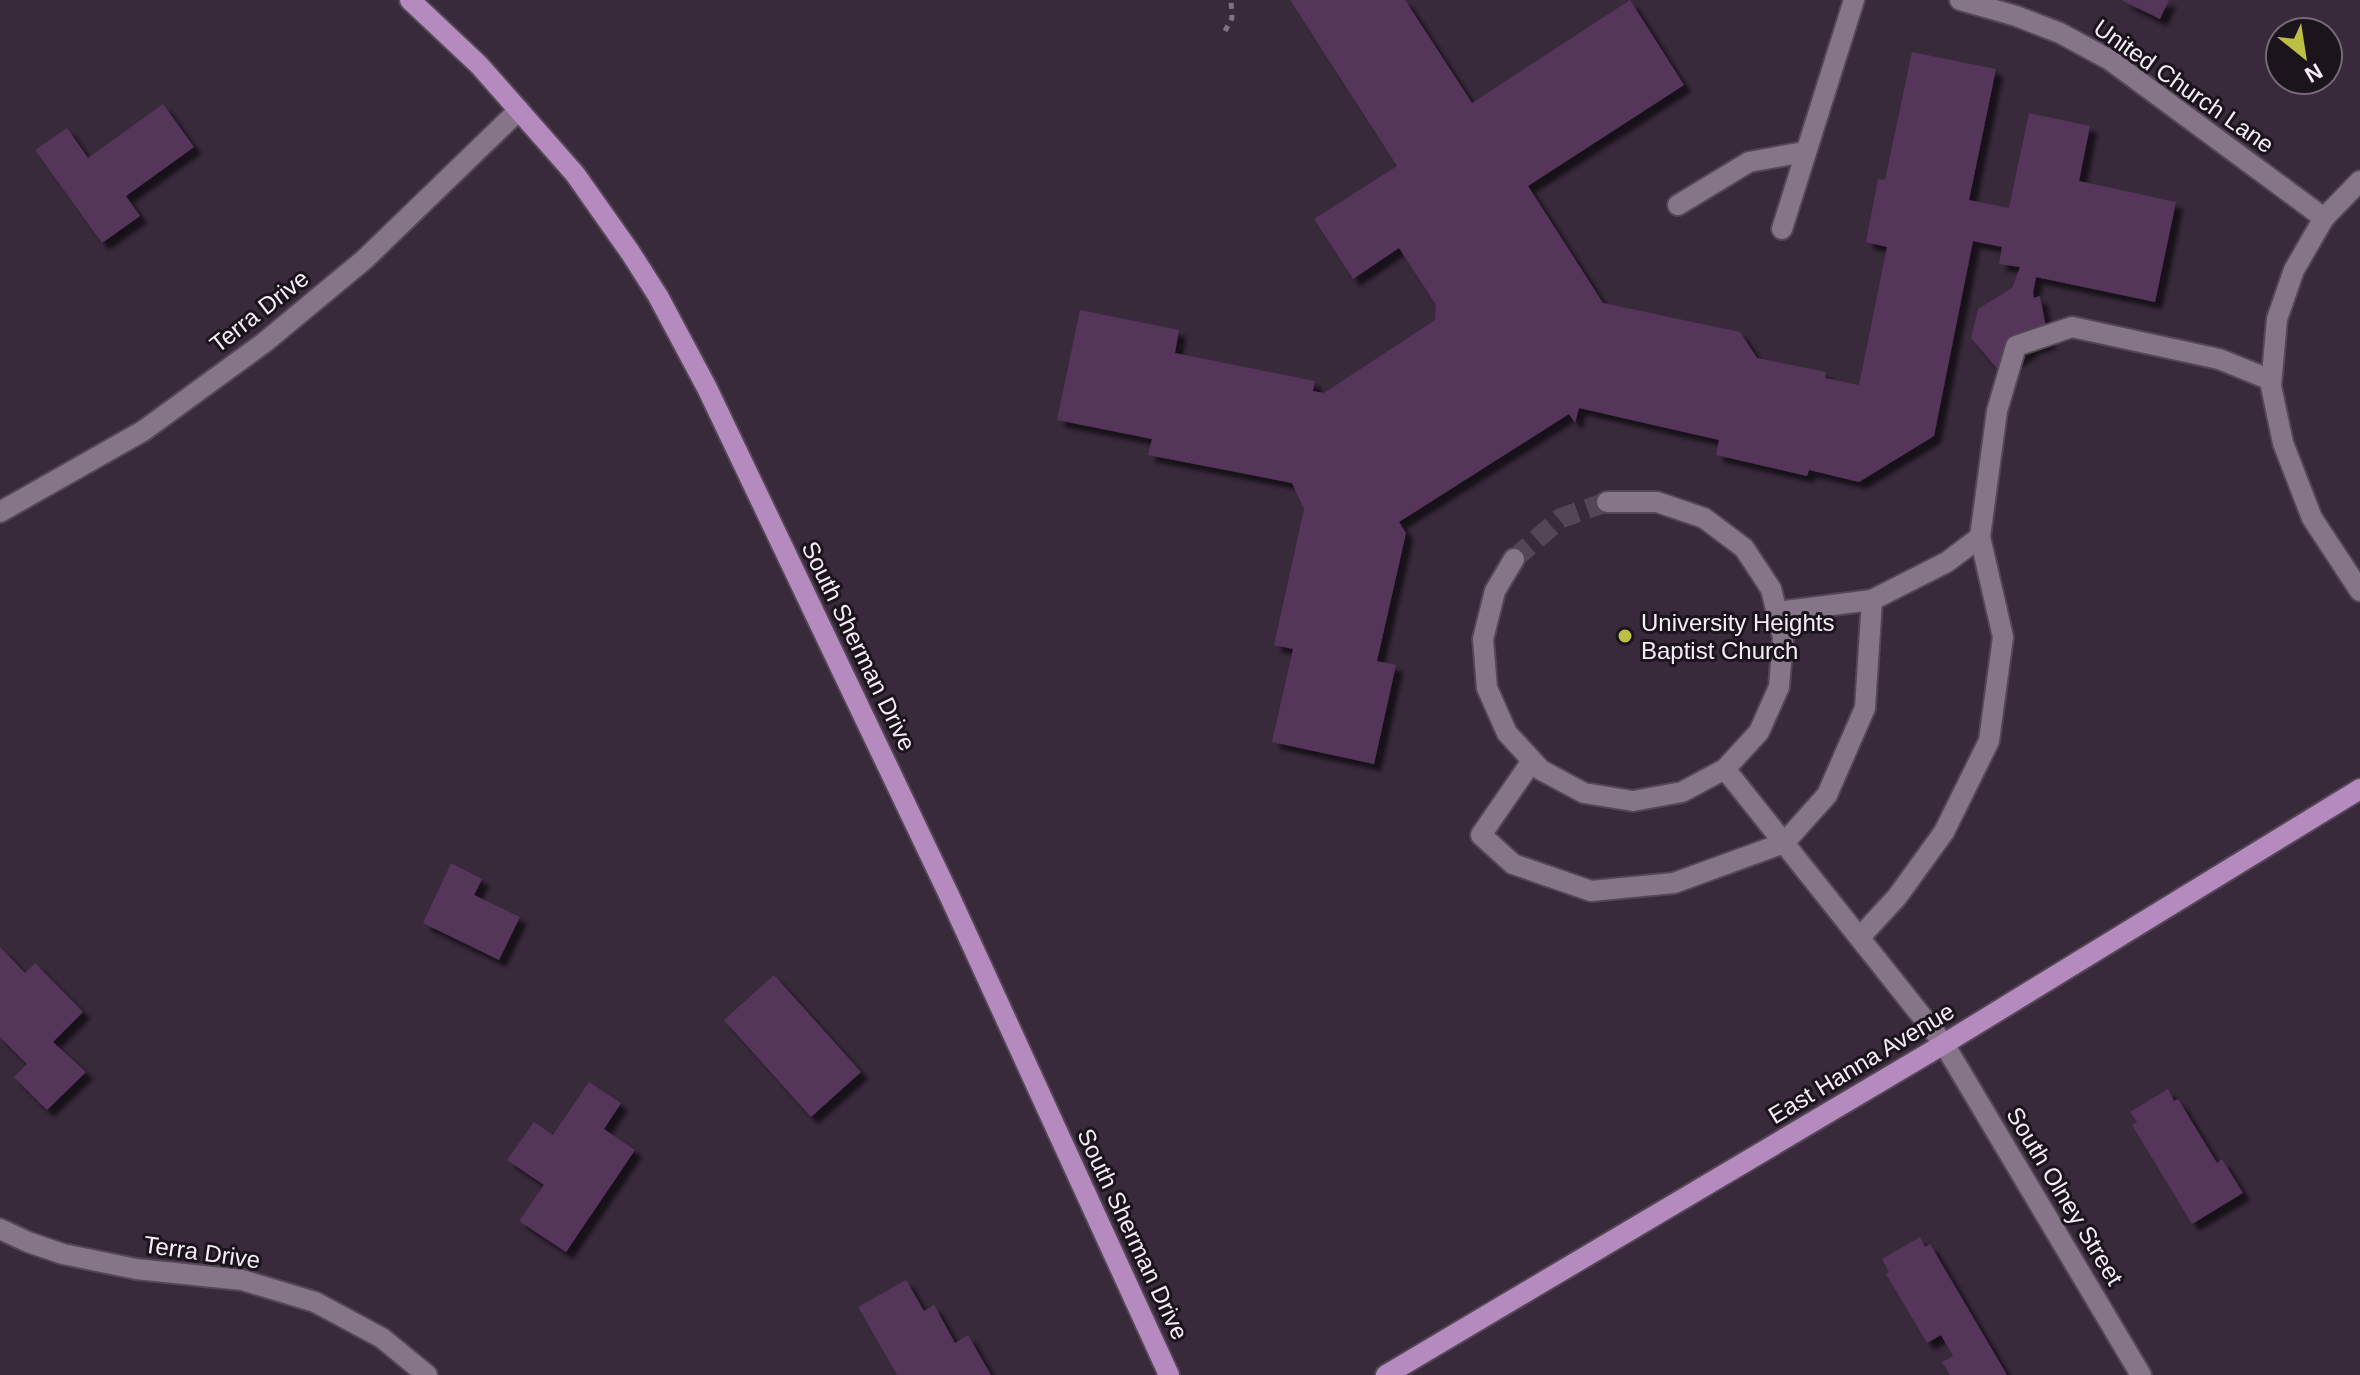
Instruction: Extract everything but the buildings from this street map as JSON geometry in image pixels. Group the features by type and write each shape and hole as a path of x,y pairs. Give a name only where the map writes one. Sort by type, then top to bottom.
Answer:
{"main road":[{"name":"South Sherman Drive","path":"410,0 479,65 575,174 658,296 707,388 949,895 1169,1375"},
{"name":"East Hanna Avenue","path":"1386,1375 1944,1044 2360,789"}],"street":[{"path":"1782,229 1854,0"},
{"name":"United Church Lane","path":"1960,0 2060,33 2110,60 2324,218"},
{"name":"Terra Drive","path":"0,512 143,431 265,342 365,259 519,110"},
{"path":"1678,205 1749,162 1804,152"},
{"path":"2360,181 2324,218 2294,270 2277,319 2271,380 2283,443 2312,518 2360,591"},
{"path":"1860,937 1897,897 1944,832 1989,741 2003,637 1980,537 1997,411 2016,346 2072,327 2219,359 2271,380"},
{"path":"1514,559 1495,591 1483,639 1487,688 1507,733 1541,770 1584,793 1633,801 1682,792 1725,769 1759,732 1779,687 1783,637 1771,589 1744,548 1704,518 1657,502 1607,502"},
{"path":"1777,612 1872,600 1947,562 1980,537"},
{"path":"1532,761 1481,835 1513,864 1591,891 1674,883 1784,843 1827,795 1865,708 1872,600"},
{"name":"South Olney Street","path":"1725,769 1944,1044 2141,1375"},
{"name":"Terra Drive","path":"0,1229 63,1254 136,1269 242,1280 315,1302 382,1338 427,1375"}],"path":[{"path":"1225,31 1232,18 1231,0"}],"tunnel":[{"path":"1514,559 1561,518 1607,502"}],"place":[{"name":"University Heights Baptist Church","path":"1625,636"}]}
